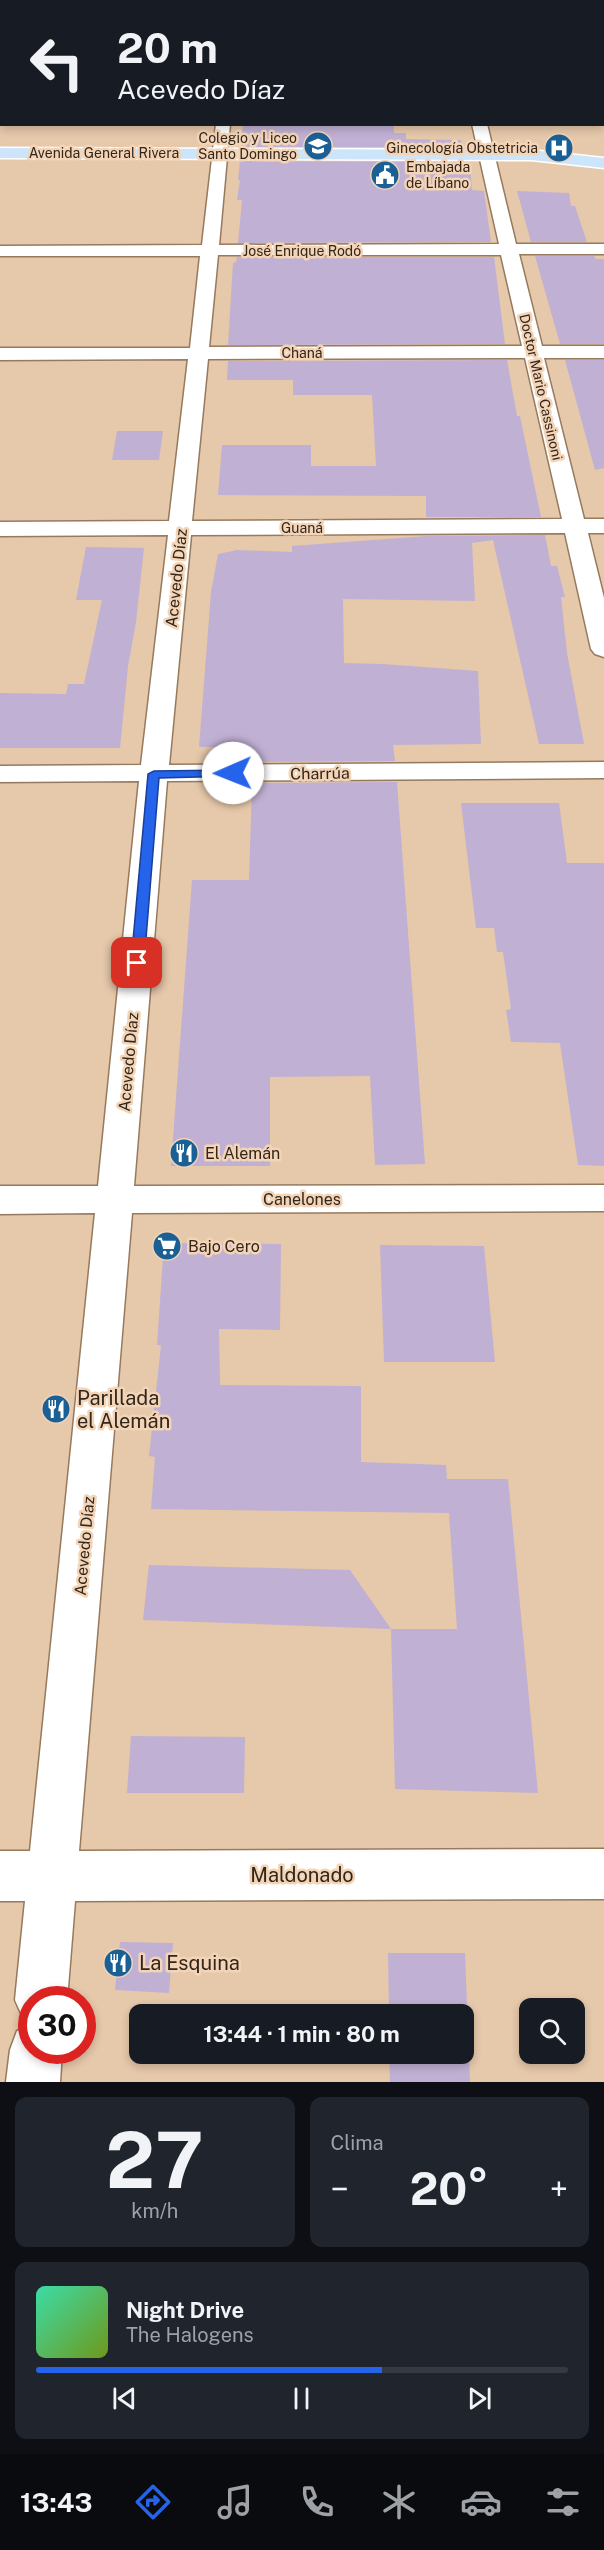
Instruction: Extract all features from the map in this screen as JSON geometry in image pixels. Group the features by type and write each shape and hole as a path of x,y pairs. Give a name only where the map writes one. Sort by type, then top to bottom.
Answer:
{"main road":[{"name":"Avenida General Rivera","path":"0,153 221,139 487,155 543,156 604,163"}],"street":[{"name":"Doctor Mario Cassinoni","path":"480,126 604,649"},
{"name":"Acevedo Díaz","path":"42,1986 154,774 221,139"},
{"name":"José Enrique Rodó","path":"0,251 604,249"},
{"name":"Chaná","path":"0,354 604,352"},
{"name":"Guaná","path":"0,529 604,526"},
{"name":"Charrúa","path":"0,774 604,770"},
{"name":"Canelones","path":"0,1200 604,1198"},
{"name":"Maldonado","path":"0,1876 604,1874"},
{"path":"33,2082 35,2064"}],"building":[{"path":"243,126 394,126 394,133 406,133 406,139 461,140 462,147 241,147"},
{"path":"240,161 463,162 463,165 470,165 472,190 484,191 491,242 238,243 242,200 237,200"},
{"path":"517,191 569,193 571,206 575,206 587,242 531,242"},
{"path":"535,256 594,256 596,259 604,259 604,344 560,344"},
{"path":"237,257 494,257 505,344 228,345 233,263 236,262"},
{"path":"507,360 517,416 520,416 541,517 426,517 426,496 218,495 222,445 311,445 311,466 376,466 372,395 293,395 293,380 227,380 228,361"},
{"path":"565,360 604,360 604,468 595,470"},
{"path":"117,431 163,431 159,460 112,460"},
{"path":"545,535 551,566 557,566 565,597 561,597 567,653 584,744 539,744 493,540 472,543 475,601 343,599 344,663 478,671 481,744 393,745 395,761 252,762 252,747 199,747 211,592 218,554 237,550 292,552 292,546 427,536"},
{"path":"86,547 144,548 136,622 128,666 120,748 0,748 0,693 66,694 68,684 84,684 102,600 76,600"},
{"path":"397,782 425,1164 375,1165 370,1076 270,1077 270,1166 171,1166 192,880 249,880 252,783"},
{"path":"461,803 559,803 567,863 604,863 604,1166 578,1165 560,1043 511,1042 506,1010 511,1009 503,952 497,952 494,928 476,928"},
{"path":"164,1243 281,1244 280,1330 219,1329 220,1385 361,1386 361,1462 446,1465 447,1479 508,1479 538,1793 395,1789 391,1629 457,1629 449,1513 151,1509 155,1457 149,1456 161,1345 157,1345"},
{"path":"380,1245 484,1246 495,1362 384,1362"},
{"path":"149,1565 350,1570 391,1629 143,1620"},
{"path":"131,1736 245,1737 244,1793 127,1793"},
{"path":"120,1942 173,1943 169,1993 115,1990"},
{"path":"388,1953 465,1953 467,2004 389,2004"},
{"path":"389,2064 469,2064 470,2082 390,2082"}],"place":[{"name":"Colegio y Liceo Santo Domingo","path":"318,146"},
{"name":"Ginecología Obstetricia","path":"559,148"},
{"name":"Embajada de Líbano","path":"385,175"},
{"name":"El Alemán","path":"184,1153"},
{"name":"Bajo Cero","path":"167,1246"},
{"name":"Parillada el Alemán","path":"56,1409"},
{"name":"La Esquina","path":"118,1963"}],"route":[{"path":"137,963 154,774 233,773"}]}
